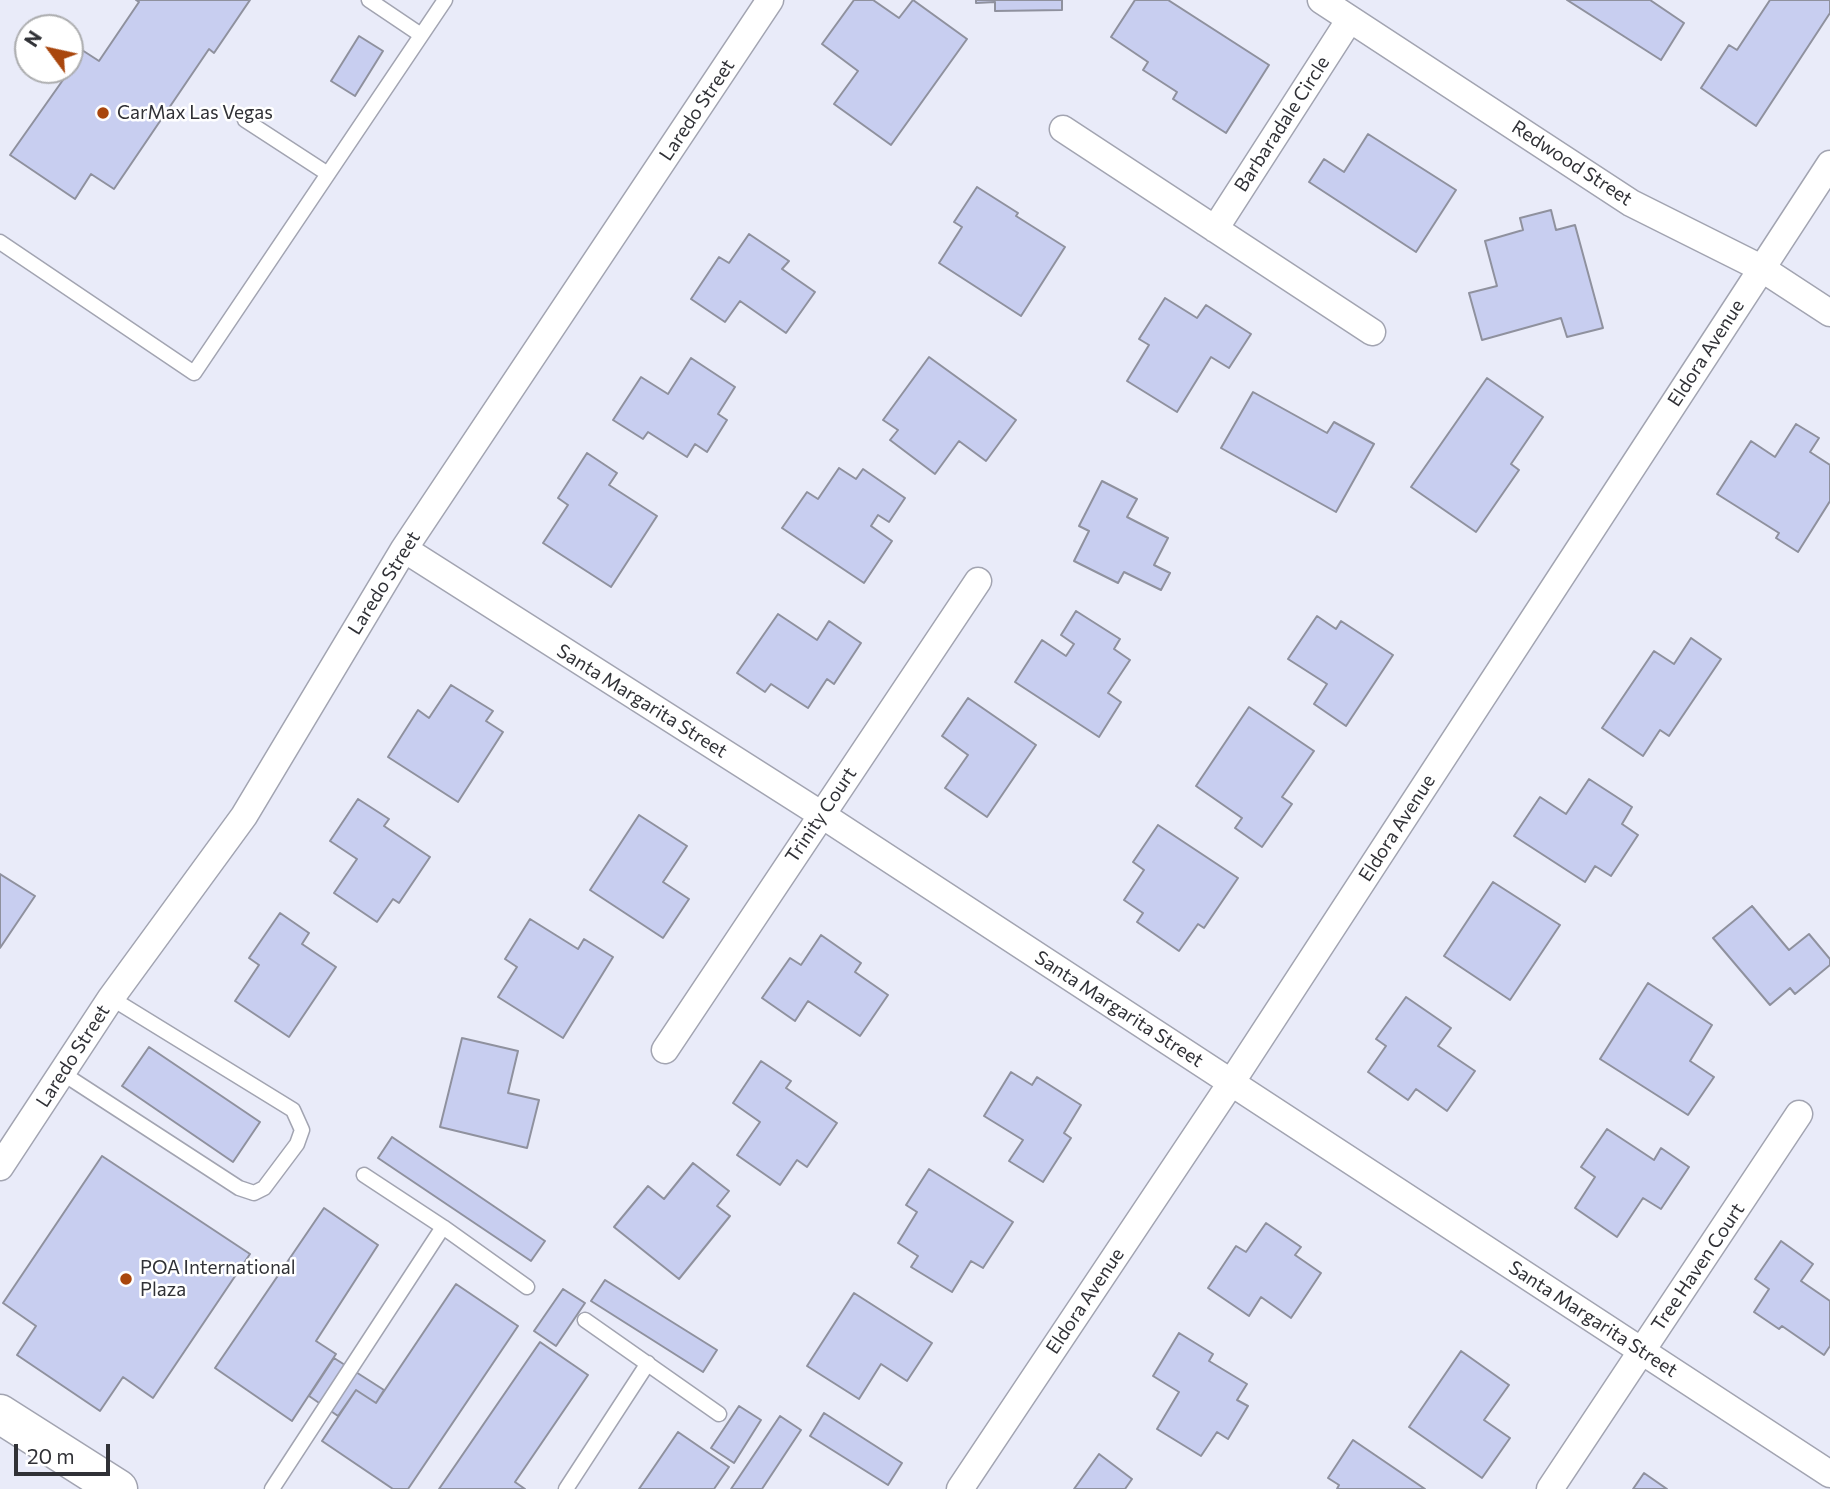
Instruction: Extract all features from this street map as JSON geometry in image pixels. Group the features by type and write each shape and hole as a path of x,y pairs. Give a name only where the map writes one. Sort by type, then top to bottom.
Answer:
{"main road":[{"path":"0,1413 118,1489"}],"street":[{"name":"Laredo Street","path":"0,1167 111,998 244,816 404,549 770,0"},
{"name":"Redwood Street","path":"1321,0 1632,203 1761,268 1830,313"},
{"name":"Barbaradale Circle","path":"1215,229 1350,19"},
{"path":"1063,129 1372,332"},
{"name":"Eldora Avenue","path":"960,1489 1231,1083 1830,164"},
{"name":"Santa Margarita Street","path":"404,549 822,815 1830,1474"},
{"name":"Trinity Court","path":"665,1050 978,580"},
{"name":"Tree Haven Court","path":"1550,1489 1799,1114"}],"lane":[{"path":"369,0 421,35"},
{"path":"0,242 194,373 444,0"},
{"path":"246,120 328,174"},
{"path":"62,1073 239,1188 254,1193 264,1188 297,1144 302,1130 293,1110 111,998"},
{"path":"364,1175 527,1287"},
{"path":"272,1489 443,1227"},
{"path":"585,1320 719,1414"},
{"path":"566,1489 648,1363"}],"building":[{"name":"CarMax Las Vegas","path":"136,0 250,0 214,53 209,49 114,189 91,174 75,199 10,155 60,84 84,84 84,51 99,61 139,2"},
{"path":"854,0 873,0 899,18 913,0 967,39 891,145 834,104 858,71 822,44"},
{"path":"976,0 1062,0 1062,10 995,11 995,2 976,3"},
{"path":"1135,0 1168,0 1269,65 1226,133 1173,99 1177,92 1143,70 1148,62 1111,37"},
{"path":"1567,0 1650,0 1684,23 1661,60"},
{"path":"1770,0 1830,0 1830,13 1756,126 1701,88 1729,45 1737,50"},
{"path":"359,36 383,51 355,96 331,81"},
{"path":"1368,134 1456,190 1416,252 1309,182 1324,159 1344,172"},
{"path":"977,187 1065,247 1021,316 939,263 962,227 954,222"},
{"path":"1551,210 1556,230 1575,225 1603,328 1567,337 1561,318 1482,340 1469,293 1497,286 1485,241 1523,230 1520,218"},
{"path":"749,234 789,261 782,269 815,292 786,333 740,301 725,322 691,299 719,257 729,263"},
{"path":"1165,298 1197,318 1206,305 1251,334 1229,368 1211,357 1177,412 1127,381 1149,345 1139,339"},
{"path":"929,357 1016,420 986,461 959,441 935,474 890,440 898,430 883,420"},
{"path":"691,358 735,387 718,414 727,420 707,452 695,444 687,457 648,432 643,439 613,420 641,377 668,394"},
{"path":"1487,378 1543,417 1511,464 1519,470 1476,532 1411,487"},
{"path":"1253,392 1327,433 1334,422 1374,444 1336,512 1221,448"},
{"path":"1796,424 1819,438 1810,452 1830,465 1830,501 1798,552 1776,538 1779,533 1717,494 1751,441 1775,457"},
{"path":"587,453 617,473 609,485 657,516 611,587 543,543 568,505 558,498"},
{"path":"839,468 856,479 863,469 905,498 889,522 878,515 871,526 892,541 864,583 782,528 807,492 818,499"},
{"path":"1102,481 1137,499 1127,517 1168,538 1154,565 1170,573 1161,590 1124,572 1118,583 1074,561 1089,531 1079,526"},
{"path":"1076,611 1120,639 1114,649 1130,660 1108,693 1121,702 1099,737 1015,682 1042,640 1066,656 1074,644 1061,635"},
{"path":"778,614 817,640 829,621 861,643 834,684 827,679 808,708 771,684 765,692 737,673"},
{"path":"1317,616 1336,629 1341,621 1393,655 1346,726 1314,704 1327,684 1288,659"},
{"path":"1691,638 1721,659 1669,736 1660,730 1643,756 1602,728 1654,651 1674,664"},
{"path":"451,685 493,711 486,721 503,732 458,802 388,757 418,710 429,718"},
{"path":"968,698 1036,745 987,817 945,788 968,755 942,736"},
{"path":"1249,707 1314,751 1282,797 1292,804 1262,847 1235,828 1242,818 1196,786"},
{"path":"1589,779 1632,807 1622,824 1638,835 1611,876 1595,866 1585,882 1514,836 1540,797 1566,814"},
{"path":"358,799 389,819 384,826 430,857 399,903 393,899 377,922 334,893 357,859 330,841"},
{"path":"639,815 687,846 663,882 689,899 663,938 590,890"},
{"path":"1158,825 1238,878 1204,928 1198,924 1179,951 1137,922 1143,913 1124,900 1144,870 1133,862"},
{"path":"0,874 35,896 0,948"},
{"path":"1493,882 1560,925 1510,1000 1444,956"},
{"path":"1752,906 1789,950 1809,934 1830,959 1830,965 1795,994 1790,988 1770,1005 1713,938"},
{"path":"280,913 309,933 302,944 336,967 289,1037 235,1001 259,965 249,958"},
{"path":"530,919 578,949 584,939 613,957 563,1038 498,997 517,967 505,959"},
{"path":"821,935 861,963 855,972 888,995 860,1036 808,1001 795,1021 762,998 790,958 801,965"},
{"path":"1648,983 1712,1025 1690,1061 1714,1077 1688,1115 1600,1059"},
{"path":"1406,997 1451,1028 1438,1046 1475,1071 1447,1111 1416,1089 1408,1100 1368,1072 1386,1046 1376,1039"},
{"path":"462,1038 518,1051 508,1093 539,1100 527,1148 440,1127"},
{"path":"149,1047 260,1122 233,1162 122,1086"},
{"path":"761,1061 791,1081 786,1088 837,1123 807,1167 797,1160 780,1185 737,1155 760,1122 733,1103"},
{"path":"1011,1072 1032,1085 1037,1077 1081,1105 1064,1133 1071,1138 1043,1182 1009,1161 1023,1140 984,1116"},
{"path":"1607,1129 1654,1160 1661,1148 1689,1167 1661,1209 1643,1198 1617,1237 1575,1208 1595,1177 1581,1167"},
{"path":"392,1137 545,1241 531,1261 378,1158"},
{"name":"POA International Plaza","path":"102,1156 250,1254 153,1398 123,1377 100,1411 17,1355 36,1326 3,1303"},
{"path":"693,1163 729,1191 717,1206 730,1216 679,1279 614,1227 648,1186 664,1199"},
{"path":"929,1169 1013,1222 983,1268 971,1261 952,1292 911,1267 918,1256 898,1243 917,1212 906,1205"},
{"path":"324,1208 378,1245 316,1341 336,1354 292,1421 215,1368"},
{"path":"1266,1223 1301,1247 1295,1255 1321,1273 1291,1318 1261,1297 1249,1316 1208,1288 1236,1246 1246,1252"},
{"path":"1781,1241 1813,1264 1801,1281 1830,1301 1830,1346 1824,1355 1782,1326 1779,1329 1754,1312 1769,1289 1755,1279"},
{"path":"605,1280 717,1350 703,1372 591,1301"},
{"path":"456,1284 518,1326 408,1489 393,1489 322,1441 356,1390 376,1403"},
{"path":"563,1289 585,1303 556,1346 534,1331"},
{"path":"854,1293 932,1343 907,1381 881,1364 859,1399 807,1366"},
{"path":"1179,1333 1213,1354 1209,1361 1247,1384 1237,1400 1248,1406 1228,1439 1217,1432 1201,1456 1157,1429 1179,1392 1153,1376"},
{"path":"540,1342 588,1375 515,1482 525,1489 439,1489"},
{"path":"1461,1351 1509,1385 1484,1420 1510,1438 1482,1478 1409,1427"},
{"path":"334,1358 384,1390 376,1403 356,1390 338,1416 309,1396"},
{"path":"739,1406 761,1420 734,1463 711,1448"},
{"path":"824,1413 902,1463 888,1485 810,1436"},
{"path":"780,1416 801,1430 762,1489 731,1489"},
{"path":"678,1432 729,1467 714,1489 639,1489"},
{"path":"1353,1440 1425,1489 1337,1489 1339,1485 1328,1478"},
{"path":"1099,1454 1132,1479 1125,1489 1074,1489"},
{"path":"1644,1473 1667,1489 1633,1489"}],"place":[{"name":"CarMax Las Vegas","path":"103,113"},
{"name":"POA International Plaza","path":"126,1279"}]}
